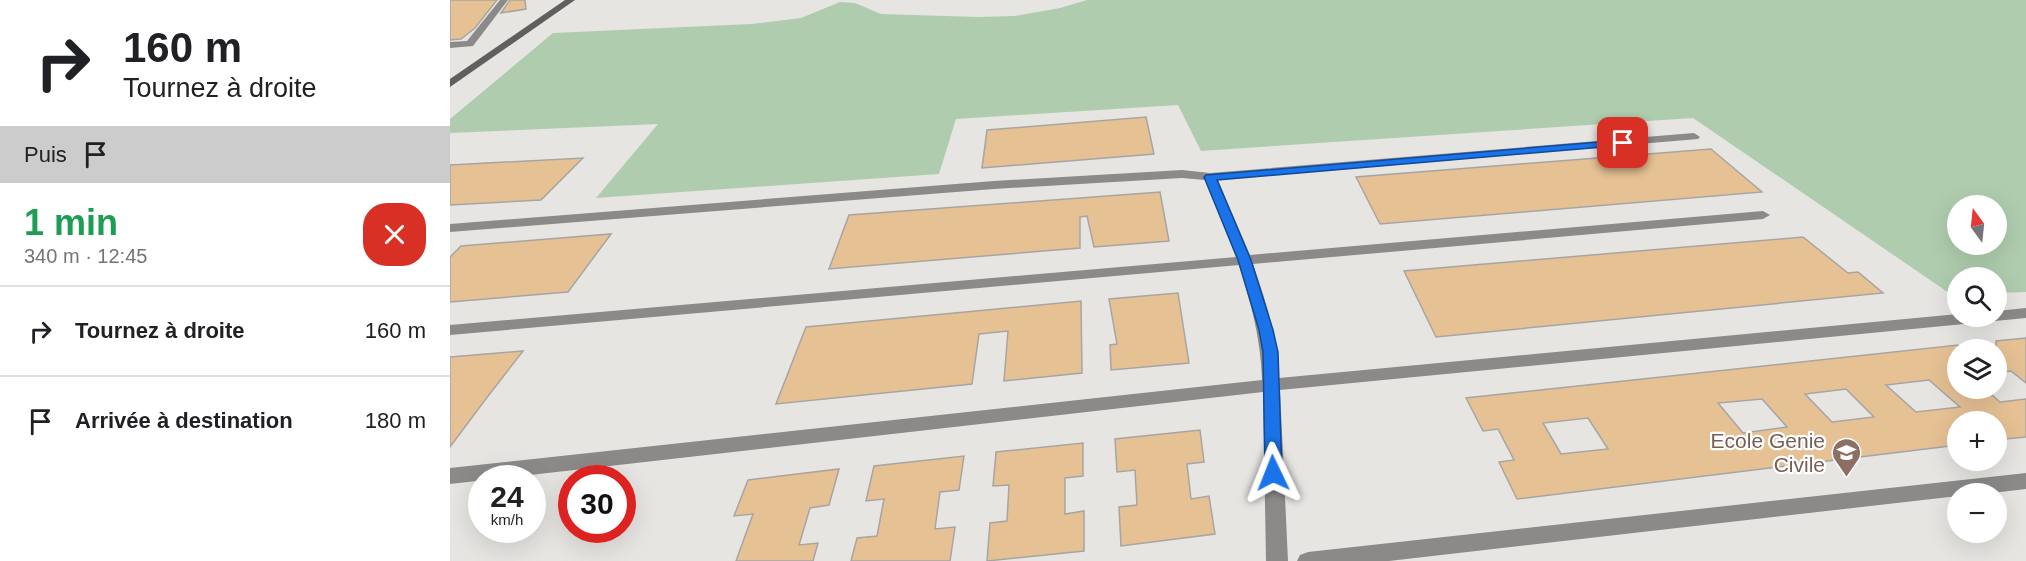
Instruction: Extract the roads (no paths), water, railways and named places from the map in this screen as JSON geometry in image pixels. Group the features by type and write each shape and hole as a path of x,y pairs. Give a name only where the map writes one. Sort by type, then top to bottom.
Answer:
{"main road":[{"path":"450,84 571,0"}],"street":[{"path":"450,45 470,44 504,0"},
{"path":"450,228 994,185 1182,174 1210,177 1694,137"},
{"path":"1210,177 1245,260 1266,330 1270,352 1277,561"},
{"path":"450,330 1763,215"},
{"path":"2007,315 2026,314"},
{"path":"450,476 1270,385 1947,321"},
{"path":"1308,561 2026,481"}],"place":[{"name":"Ecole Genie Civile","path":"1846,478"}]}
